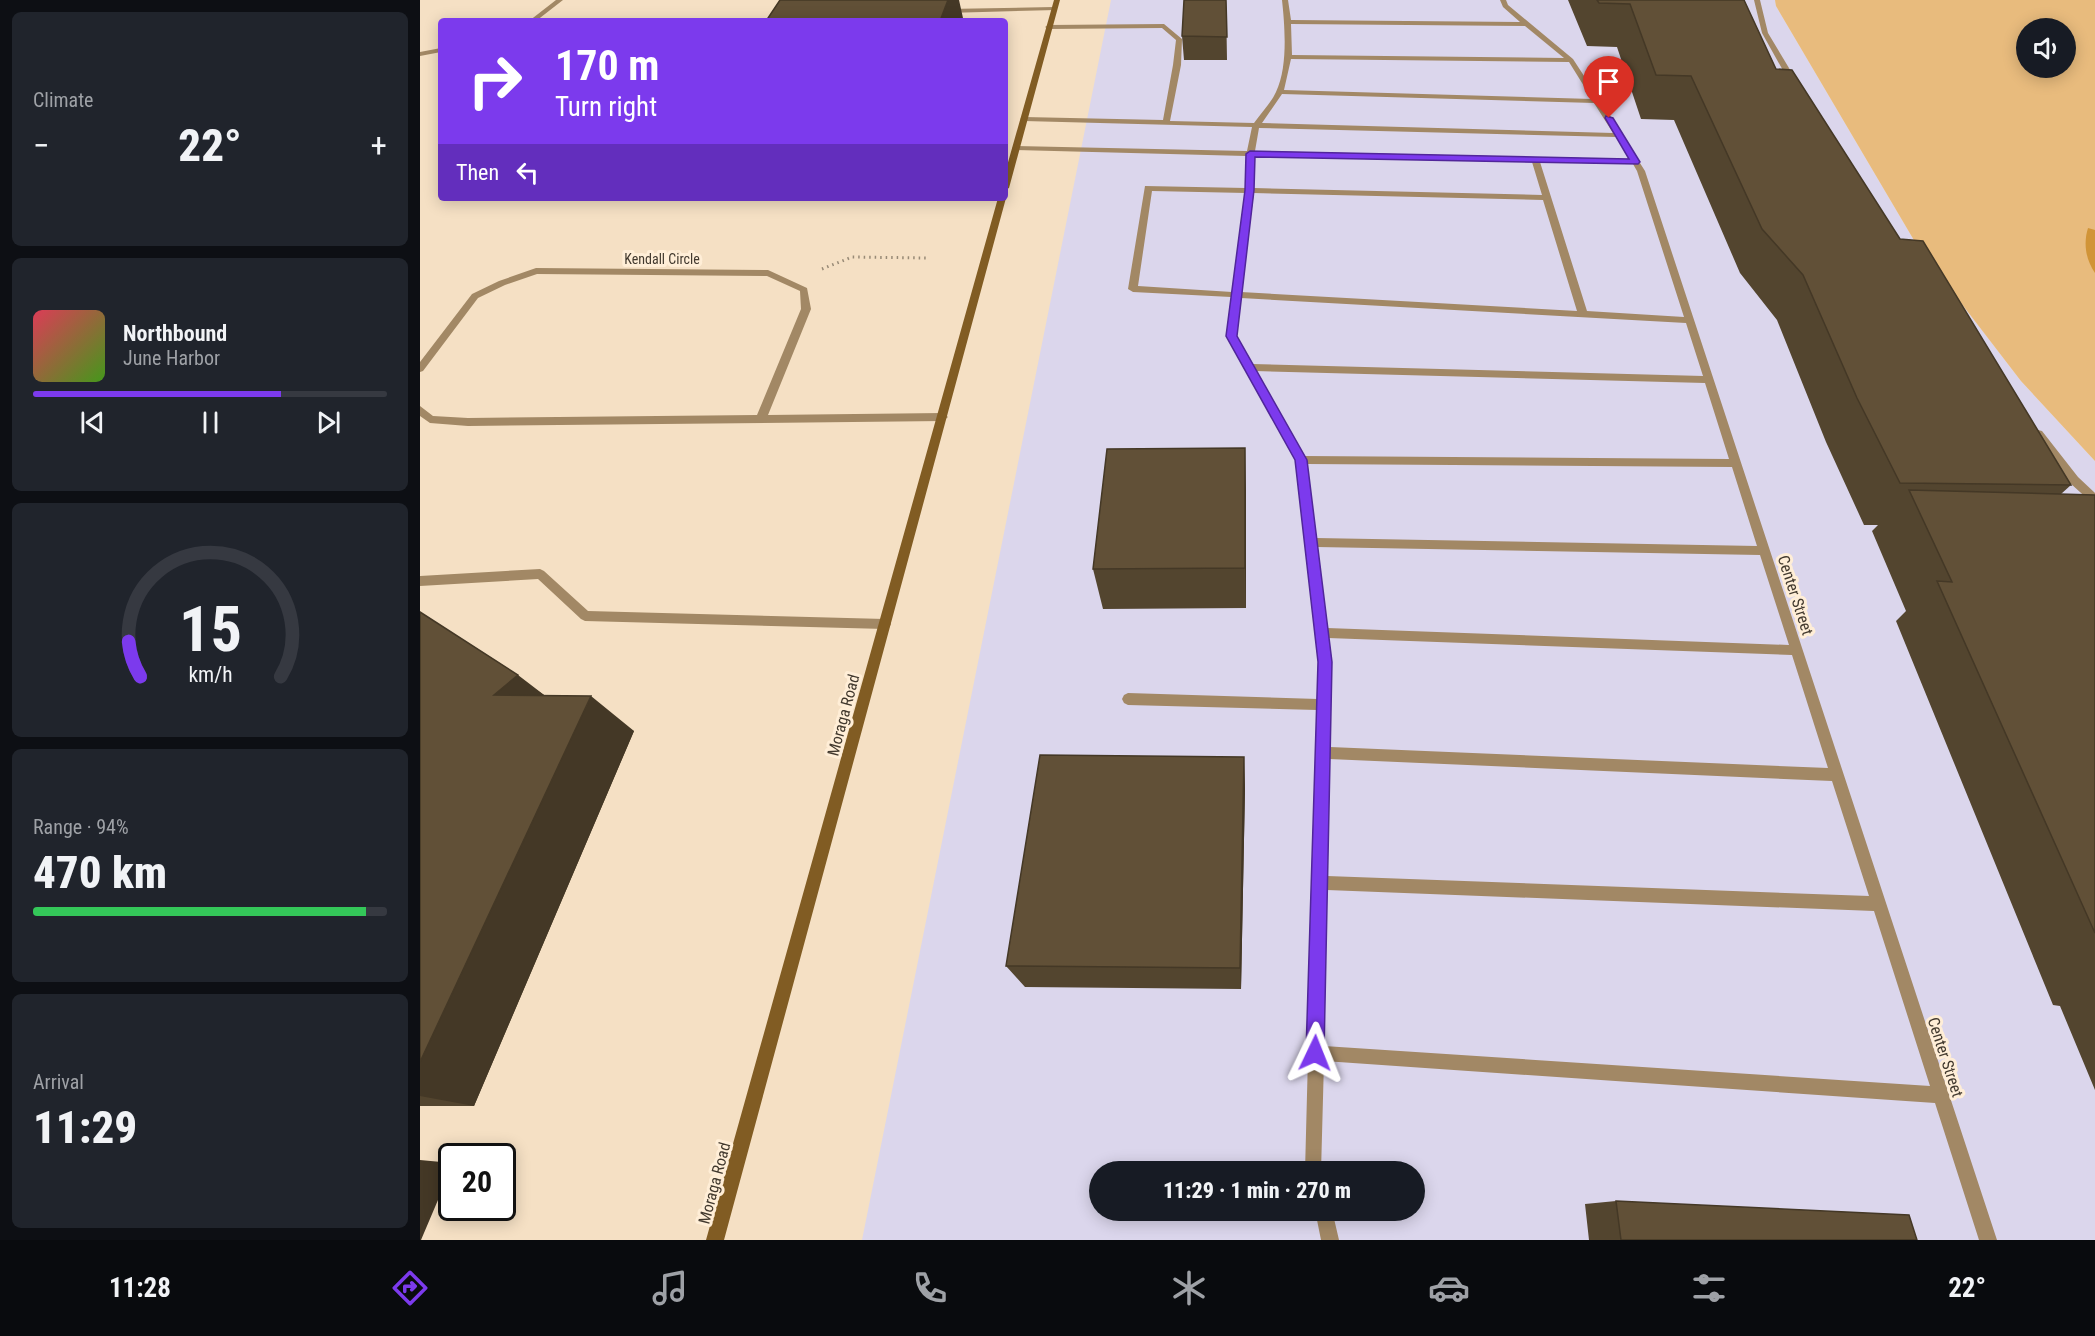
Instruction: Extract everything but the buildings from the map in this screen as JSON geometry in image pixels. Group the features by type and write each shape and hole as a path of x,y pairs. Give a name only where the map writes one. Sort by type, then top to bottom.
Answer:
{"main road":[{"path":"1009,162 1016,148 1057,0"},
{"name":"Moraga Road","path":"715,1240 1001,201"}],"street":[{"path":"536,18 560,0"},
{"path":"1285,0 1288,22 1288,57 1280,92 1256,126 1250,154 1250,190 1231,336 1301,460 1325,662 1313,1161"},
{"name":"Center Street","path":"1503,0 1505,6 1571,60 1599,101 1641,171 1988,1240"},
{"path":"1757,0 1765,33 1801,95"},
{"path":"935,12 1054,9"},
{"path":"1288,22 1527,24"},
{"path":"1048,27 1164,26 1179,39 1177,65 1166,124"},
{"path":"420,54 438,51"},
{"path":"1288,57 1571,60"},
{"path":"1280,92 1599,101"},
{"path":"1024,119 1619,135"},
{"path":"1016,148 1635,162"},
{"path":"1535,160 1583,314"},
{"path":"1546,198 1148,188 1133,289 1689,320"},
{"name":"Kendall Circle","path":"420,369 475,296 502,282 536,271 768,273 788,282"},
{"path":"761,419 806,309 804,290 788,282"},
{"path":"1248,367 1709,380"},
{"path":"420,410 430,419 468,422 943,417"},
{"path":"2030,424 2074,480 2095,499"},
{"path":"1301,460 1736,464"},
{"path":"1311,543 1764,551"},
{"path":"420,581 540,574 585,616 885,624"},
{"path":"1322,633 1796,650"},
{"path":"1128,699 1324,705"},
{"path":"1323,753 1837,775"},
{"path":"1319,884 1879,904"},
{"path":"1315,1053 1941,1095"},
{"path":"1325,1221 1329,1240"}],"path":[{"path":"788,282 852,257 927,258"}],"shaded area":[{"path":"1111,0 1775,0 1776,6 1918,247 2021,381 2095,461 2095,1240 862,1240"},
{"path":"1775,0 2095,0 2095,461 2021,381 1918,247 1776,6"},
{"path":"2088,228 2095,230 2095,273 2086,252"}],"route":[{"path":"1315,1053 1325,662 1301,460 1231,336 1250,190 1250,154 1635,162 1609,118"}]}
